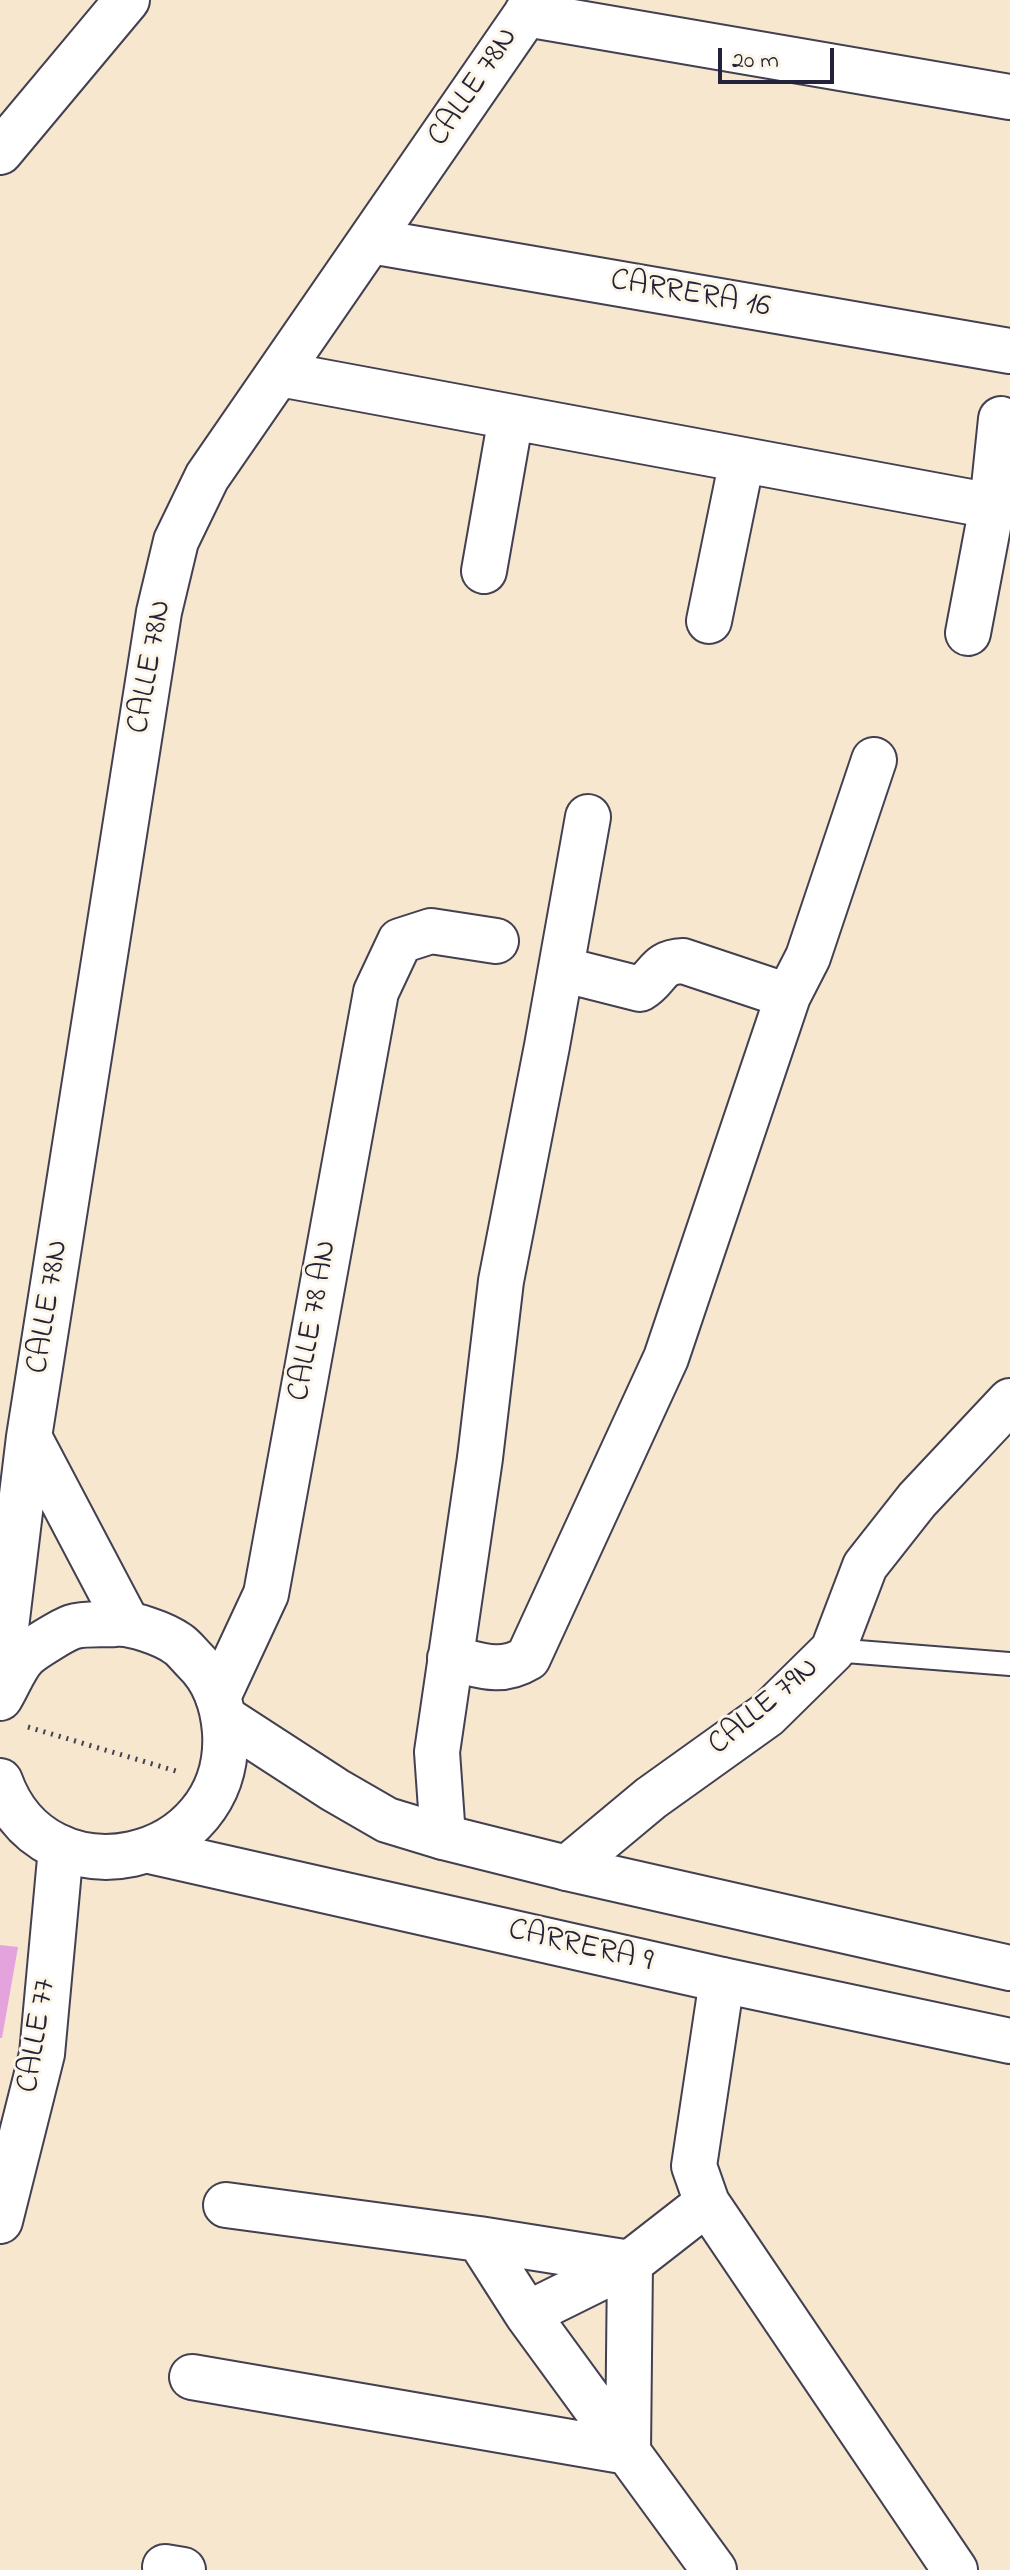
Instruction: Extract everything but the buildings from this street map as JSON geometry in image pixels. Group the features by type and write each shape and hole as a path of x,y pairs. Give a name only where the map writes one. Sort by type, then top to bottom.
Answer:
{"street":[{"path":"0,152 127,0"},
{"path":"531,7 1010,97"},
{"name":"CALLE 78N","path":"0,1677 29,1437 159,612 176,541 207,477 531,7"},
{"name":"CARRERA 16","path":"371,241 1010,351"},
{"path":"280,374 992,506"},
{"path":"484,571 511,417"},
{"path":"968,633 992,506 1001,419"},
{"path":"709,621 742,460"},
{"path":"450,1658 500,1669 528,1658 666,1358 788,996 808,957 874,760"},
{"path":"443,1837 437,1752 480,1458 501,1281 588,817"},
{"name":"CALLE 78 AN","path":"221,1707 266,1594 376,992 400,941 431,931 496,941"},
{"path":"561,969 640,989 648,984 659,968 670,961 683,961 788,996"},
{"name":"CALLE 79N","path":"567,1868 651,1798 767,1715 833,1650 865,1566 917,1500 1010,1401"},
{"path":"29,1437 127,1623"},
{"path":"0,1781 7,1799 32,1836 90,1857 120,1858 150,1851 179,1836 202,1812 219,1783 226,1751 221,1707 202,1667 177,1643 127,1623 72,1627 25,1656 7,1710"},
{"path":"221,1707 335,1790 387,1820 567,1868 1010,1968"},
{"name":"CALLE 77","path":"0,2221 42,2054 32,1836"},
{"name":"CARRERA 9","path":"150,1851 722,1980 1010,2041"},
{"path":"722,1980 694,2166 707,2203 955,2570"},
{"path":"527,2314 630,2263 707,2203"},
{"path":"226,2205 630,2263"},
{"path":"479,2239 527,2314 714,2570"},
{"path":"628,2452 630,2263"},
{"path":"192,2377 628,2452"}],"lane":[{"path":"833,1650 1010,1664"}],"path":[{"path":"7,1710 219,1783"}]}
